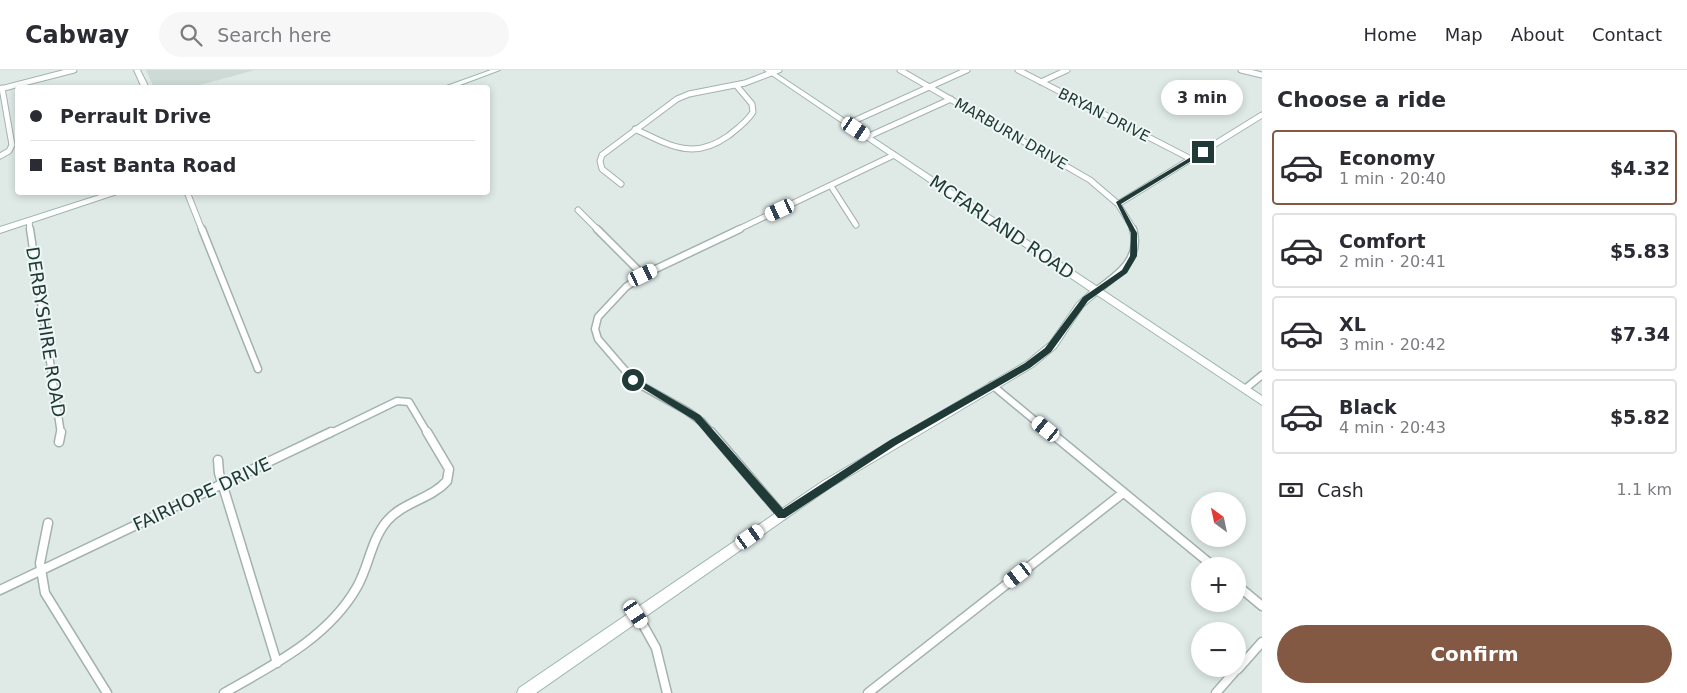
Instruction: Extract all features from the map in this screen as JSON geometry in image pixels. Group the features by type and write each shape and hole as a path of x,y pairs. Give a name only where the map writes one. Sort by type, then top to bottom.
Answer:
{"street":[{"path":"16,85 74,70"},
{"path":"137,70 144,85"},
{"path":"453,85 497,70"},
{"name":"MARBURN DRIVE","path":"900,70 1090,180 1118,204 1132,228 1135,252 1124,272 1097,290"},
{"path":"847,124 967,70"},
{"name":"BRYAN DRIVE","path":"1018,70 1191,159"},
{"path":"1041,82 1067,70"},
{"path":"1241,70 1262,75"},
{"path":"621,184 604,173 600,166 600,159 607,150 635,129 682,97 736,85 772,71"},
{"name":"MCFARLAND ROAD","path":"772,71 847,124 1262,400"},
{"path":"0,156 8,152 12,145 1,89 15,85"},
{"path":"635,129 685,149 699,150 715,146 748,119 753,111 751,103 736,85"},
{"path":"868,137 951,99"},
{"path":"1118,204 1262,115"},
{"path":"782,515 704,424 687,411 633,380 598,339 595,329 598,317 626,287 643,275 894,155"},
{"path":"832,186 856,225"},
{"path":"0,230 111,195"},
{"path":"188,195 258,369"},
{"path":"578,210 643,275"},
{"name":"DERBYSHIRE ROAD","path":"29,221 62,430 60,442"},
{"path":"524,693 782,515 893,443 1027,365 1048,350 1080,305 1097,290"},
{"path":"1246,390 1262,375"},
{"path":"992,385 1202,557"},
{"name":"FAIRHOPE DRIVE","path":"0,590 397,401 404,400 412,404 449,469 449,479 442,487 404,506 387,522 375,540 362,577 350,599 317,636 277,663"},
{"path":"218,460 223,484 277,663 224,693"},
{"path":"868,693 1123,493"},
{"path":"48,523 40,549 40,571 43,589 107,693"},
{"path":"1246,593 1262,606"},
{"path":"636,614 656,648 667,693"},
{"path":"1246,659 1262,642"},
{"path":"1216,693 1230,677"}],"shaded area":[{"path":"146,70 255,70 200,85 153,85"}],"route":[{"path":"633,380 645,389 697,418 782,515 827,484 893,443 1027,365 1048,350 1055,343 1085,299 1124,272 1134,256 1136,249 1134,233 1128,218 1118,204 1203,152"}]}
